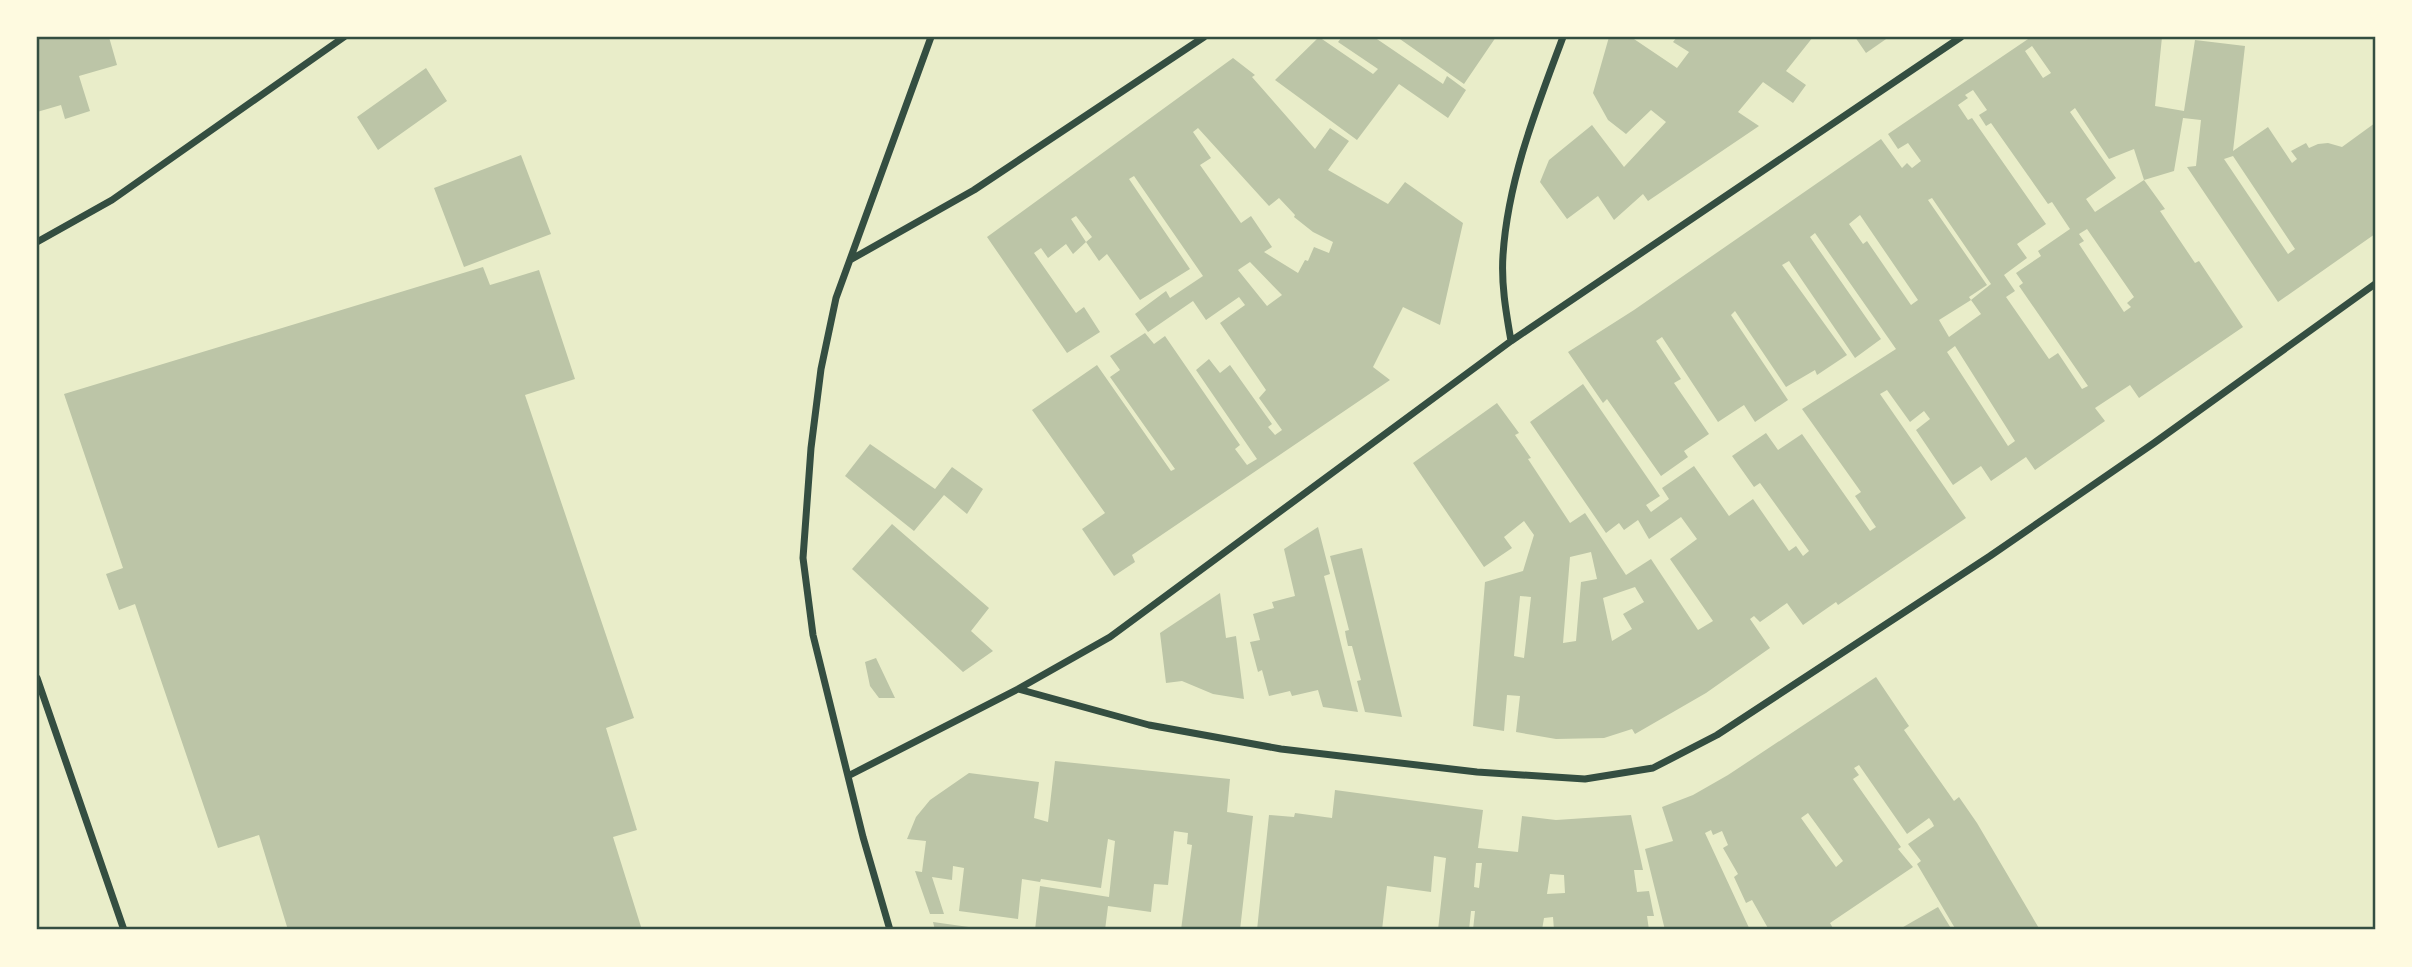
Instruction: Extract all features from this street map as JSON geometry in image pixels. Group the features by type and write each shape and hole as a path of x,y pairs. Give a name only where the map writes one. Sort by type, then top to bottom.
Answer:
{"street":[{"path":"37,242 112,200 344,37"},
{"path":"890,930 863,836 813,635 803,558 811,448 821,369 836,298 932,37"},
{"path":"849,260 974,190 1204,37"},
{"path":"1511,341 1504,298 1503,256 1509,211 1521,157 1563,37"},
{"path":"848,776 1018,689 1110,636 1511,341 1961,37"},
{"path":"1018,689 1149,725 1281,749 1477,772 1585,779 1653,768 1717,735 1990,556 2154,443 2375,284"},
{"path":"37,678 124,930"}],"building":[{"path":"37,37 109,37 117,65 79,76 90,111 65,119 61,105 37,112"},
{"path":"1319,37 1373,74 1378,69 1338,42 1342,37 1374,37 1443,84 1447,76 1466,90 1448,118 1399,84 1357,140 1275,80"},
{"path":"1397,37 1496,37 1464,84"},
{"path":"1609,37 1631,37 1677,68 1689,52 1673,42 1677,37 1813,37 1786,71 1806,85 1793,103 1763,82 1738,112 1759,126 1648,201 1643,194 1614,220 1598,196 1567,219 1540,182 1549,160 1592,125 1624,167 1666,122 1651,110 1626,134 1608,120 1593,93"},
{"path":"1855,37 1889,37 1866,53"},
{"path":"2031,37 2162,37 2155,106 2184,111 2195,40 2245,46 2233,151 2268,127 2292,163 2297,159 2291,151 2306,143 2309,148 2328,143 2342,147 2375,123 2375,234 2278,302 2187,167 2196,166 2201,120 2183,118 2174,171 2144,180 2165,209 2160,211 2195,263 2199,261 2243,327 2139,398 2130,385 2095,408 2105,421 2035,470 2026,457 1991,481 1981,466 1953,485 1916,430 1930,419 1924,411 1910,422 1887,390 1880,394 1966,518 1838,605 1836,602 1803,625 1787,603 1760,622 1754,616 1750,619 1770,648 1706,693 1635,734 1632,729 1604,738 1556,739 1516,732 1520,696 1507,695 1504,731 1473,726 1485,582 1523,571 1534,535 1524,521 1504,537 1512,548 1484,567 1413,463 1497,403 1519,433 1515,435 1531,458 1528,459 1570,523 1585,513 1626,575 1651,559 1698,630 1713,621 1670,559 1697,539 1681,517 1649,539 1638,520 1624,530 1619,523 1606,533 1530,422 1583,384 1660,496 1646,505 1651,512 1669,499 1662,488 1694,466 1729,516 1753,499 1789,551 1796,546 1803,556 1809,551 1760,483 1754,487 1732,456 1766,433 1778,450 1802,434 1870,531 1876,527 1855,496 1861,492 1802,409 1896,349 1815,233 1810,237 1881,339 1855,358 1789,261 1782,265 1847,355 1817,375 1815,370 1786,387 1735,311 1731,315 1788,400 1755,422 1744,405 1718,422 1662,337 1656,341 1681,379 1674,383 1709,434 1684,451 1688,457 1661,476 1607,399 1603,403 1568,352 1634,310 1881,139 1902,168 1907,163 1912,168 1921,161 1908,143 1898,149 1888,134","holes":["2032,46 2051,73 2043,78 2025,51","1973,90 1987,110 1979,115 1986,126 1991,123 2048,204 2052,202 2070,229 2038,251 2041,256 2016,273 2023,283 2019,286 2088,386 2082,389 2058,353 2049,359 2006,297 2015,291 2004,275 2027,258 2017,244 2046,224 1972,118 1968,120 1958,105 1968,98 1965,95","2075,108 2109,159 2134,149 2144,180 2095,212 2086,199 2116,178 2070,112","2233,156 2295,249 2288,254 2224,159","1932,198 1991,284 1971,300 1969,297 1987,285 1928,200","1860,215 1918,300 1911,305 1867,241 1863,244 1849,224","2087,229 2134,297 2127,303 2131,307 2124,312 2079,244 2084,241 2079,234","1971,300 1981,314 1949,337 1939,320","1955,346 2015,441 2008,446 1947,352","1591,552 1597,579 1581,582 1576,641 1563,643 1570,557","1635,587 1644,602 1623,614 1632,629 1612,641 1603,598","1520,596 1531,597 1524,658 1514,656"]},
{"path":"1233,58 1255,75 1252,77 1315,149 1330,128 1349,141 1328,170 1388,204 1405,182 1463,223 1440,325 1403,307 1373,367 1390,380 1132,555 1135,562 1114,576 1082,529 1105,513 1032,410 1097,365 1171,471 1175,469 1110,377 1120,370 1110,356 1145,333 1154,344 1165,336 1240,445 1235,449 1247,465 1257,459 1196,370 1209,359 1220,373 1230,365 1272,424 1268,427 1275,435 1282,430 1259,398 1266,390 1220,323 1245,305 1239,297 1206,320 1193,301 1148,332 1135,314 1166,291 1170,298 1203,276 1134,176 1129,179 1190,269 1140,300 1107,254 1099,261 1086,242 1073,254 1066,244 1048,258 1041,248 1034,253 1076,313 1084,307 1100,332 1067,353 987,237","holes":["1198,128 1269,206 1279,198 1294,217 1313,232 1333,242 1329,253 1314,247 1308,261 1305,260 1298,273 1264,252 1272,247 1251,216 1241,223 1200,165 1211,158 1193,132","1076,216 1092,237 1086,242 1071,219","1250,262 1282,295 1267,306 1238,270"]},
{"path":"426,68 447,101 378,150 357,117"},
{"path":"521,155 551,234 464,267 434,188"},
{"path":"483,267 490,285 539,270 575,379 525,395 634,718 606,728 637,830 613,837 642,930 288,930 259,835 218,848 135,604 119,610 106,574 123,568 64,394"},
{"path":"870,444 935,489 952,467 983,489 967,514 944,495 914,531 845,476"},
{"path":"892,524 989,608 971,631 993,651 963,672 852,569"},
{"path":"1318,527 1330,574 1324,576 1358,712 1323,707 1318,690 1292,696 1290,691 1269,696 1262,670 1258,672 1250,642 1260,640 1253,614 1274,608 1272,602 1295,596 1284,549"},
{"path":"1362,548 1402,717 1365,712 1357,681 1361,680 1352,646 1348,646 1345,631 1349,630 1330,556"},
{"path":"1220,593 1226,638 1236,636 1244,699 1213,694 1182,681 1166,683 1160,633"},
{"path":"876,658 895,698 879,698 870,686 865,662"},
{"path":"1876,677 1909,726 1904,730 1954,801 1959,797 1977,823 2040,930 1956,930 1917,864 1921,861 1908,844 1934,826 1932,822 1929,818 1907,834 1859,765 1854,768 1859,775 1853,779 1901,847 1898,849 1913,867 1830,923 1834,930 1769,930 1752,900 1746,903 1734,877 1738,874 1723,848 1728,845 1722,831 1713,835 1711,830 1705,833 1750,930 1665,930 1645,849 1673,841 1662,807 1693,795 1728,775","holes":["1808,813 1843,861 1836,867 1801,818"]},
{"path":"1055,761 1230,779 1227,812 1253,816 1240,930 1181,930 1192,845 1187,844 1188,833 1174,831 1168,885 1154,884 1151,912 1108,906 1105,930 1035,930 1040,886 1109,897 1115,841 1108,839 1101,888 1041,879 1040,882 1022,879 1018,919 959,911 964,868 953,866 952,880 932,877 944,914 930,914 915,871 922,872 926,841 907,839 916,817 930,800 969,773 1039,782 1034,818 1048,822"},
{"path":"1335,790 1483,810 1478,848 1518,852 1522,816 1556,820 1631,815 1643,870 1634,870 1637,892 1649,891 1654,916 1647,916 1649,930 1554,930 1553,917 1544,918 1542,930 1473,930 1475,911 1471,911 1469,930 1438,930 1446,858 1434,856 1431,892 1387,886 1382,930 1257,930 1269,815 1294,817 1295,813 1332,818","holes":["1476,863 1482,863 1479,888 1474,887","1550,874 1564,875 1565,893 1547,894"]},
{"path":"1938,907 1952,930 1898,930"},
{"path":"933,922 983,929 983,930 935,930"}]}
